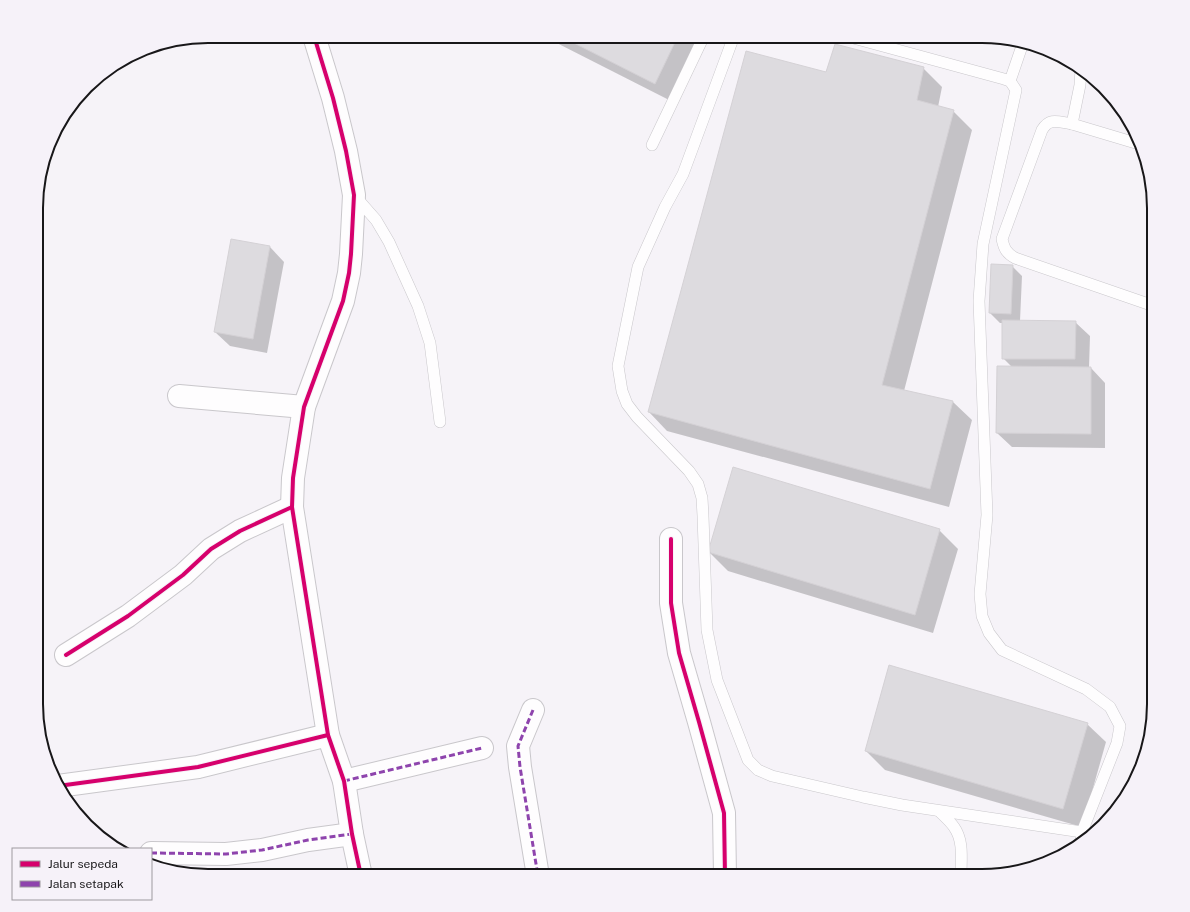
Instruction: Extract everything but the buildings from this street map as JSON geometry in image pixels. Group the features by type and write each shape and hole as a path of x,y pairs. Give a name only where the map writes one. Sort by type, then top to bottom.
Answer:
{"street":[{"path":"316,43 333,98 346,151 354,195 351,254 343,301 304,407 293,478 292,507 328,735 344,780 352,834 360,869"},
{"path":"179,396 304,407"},
{"path":"66,655 128,616 183,575 211,549 240,531 292,507"},
{"path":"671,539 671,603 679,653 724,813 725,869"},
{"path":"533,710 518,746 520,767 537,869"},
{"path":"66,787 198,767 328,735"},
{"path":"344,780 482,748"},
{"path":"152,853 226,854 262,850 308,840 352,834"}],"lane":[{"path":"652,145 701,43"},
{"path":"731,43 683,174 665,206 638,267 618,366 622,390 627,404 637,417 689,471 698,484 702,498 707,630 717,680 748,760 758,770 772,776 863,798 939,810 1081,836"},
{"path":"872,43 1010,81 1016,90 983,244 979,301 987,515 980,594 982,616 989,633 1002,650 1086,689 1110,707 1120,726 1117,743 1081,836"},
{"path":"1010,81 1021,48"},
{"path":"1072,124 1080,85 1080,76"},
{"path":"1133,142 1072,124 1054,121 1049,122 1042,130 1002,239 1004,247 1014,258 1147,304"},
{"path":"354,195 376,220 389,242 418,306 430,344 440,422"},
{"path":"939,810 954,826 961,843 961,869"}],"marked path":[{"path":"533,710 518,746 520,767 537,869"},
{"path":"344,781 482,748"},
{"path":"152,853 226,854 262,850 308,840 352,834"}],"cycle path":[{"path":"316,43 333,98 346,151 354,195 351,254 349,273 343,301 304,407 293,478 292,507 328,735 344,781 352,834 360,869"},
{"path":"66,655 128,616 183,575 211,549 240,531 292,507"},
{"path":"671,539 671,603 679,653 724,813 725,869"},
{"path":"65,785 198,767 328,735"}]}
